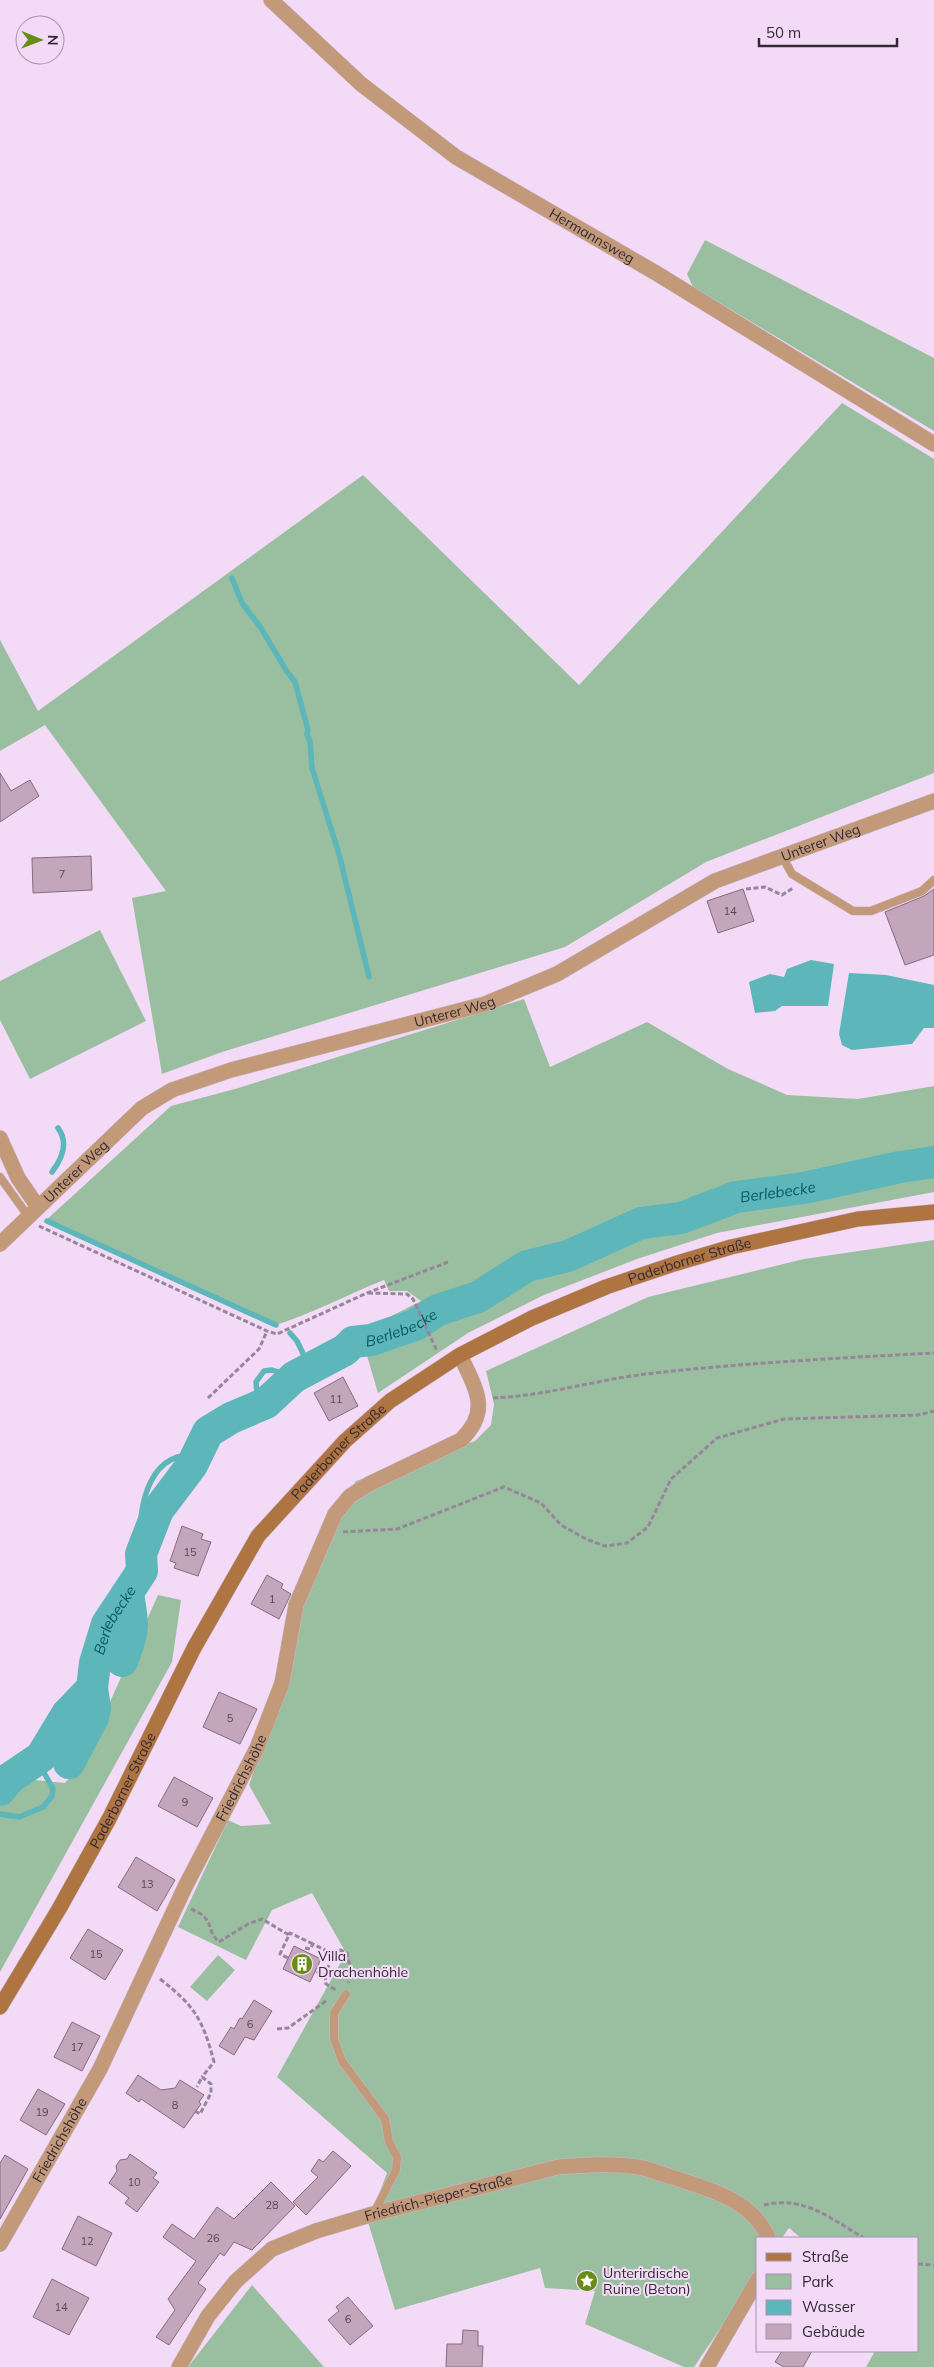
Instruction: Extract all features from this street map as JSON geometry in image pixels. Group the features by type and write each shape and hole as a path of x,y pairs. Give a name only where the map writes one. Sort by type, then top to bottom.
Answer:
{"main road":[{"name":"Paderborner Straße","path":"0,2007 59,1909 109,1819 194,1648 258,1536 345,1441 390,1401 460,1355 532,1318 606,1288 674,1264 731,1247 858,1219 934,1212"}],"street":[{"name":"Hermannsweg","path":"271,0 361,84 456,157 656,273 934,444"},
{"name":"Unterer Weg","path":"0,1244 142,1108 172,1090 231,1070 485,1004 557,974 715,881 934,801"},
{"path":"0,1138 33,1212"},
{"path":"460,1355 480,1398"},
{"name":"Friedrichshöhe","path":"0,2244 100,2069 177,1904 257,1748 282,1683 296,1605 325,1533 335,1514 350,1496 369,1484 461,1440 471,1430 476,1420 480,1398"},
{"name":"Friedrich-Pieper-Straße","path":"179,2367 208,2316 236,2281 272,2249 316,2231 373,2214 558,2167 587,2164 640,2167 717,2192 732,2198 750,2213 764,2228 768,2237"},
{"path":"707,2367 756,2282"}],"lane":[{"path":"782,856 787,868 798,878 853,911 871,911 922,891 934,880"},
{"path":"0,1176 33,1212"},
{"path":"346,1994 334,2013 334,2039 342,2061 385,2119 389,2142 397,2157 396,2170 373,2214"}],"path":[{"path":"746,889 765,887 782,895 792,890 798,878"},
{"path":"33,1212 43,1229 277,1334 367,1293 448,1262"},
{"path":"367,1293 407,1294 415,1303 429,1336"},
{"path":"208,1398 260,1349 267,1331"},
{"path":"480,1398 520,1397 644,1374 718,1367 934,1353"},
{"path":"325,1533 397,1529 504,1487 541,1503 561,1525 586,1539 605,1546 627,1543 648,1527 671,1479 717,1438 784,1418 918,1415 934,1411"},
{"path":"177,1904 204,1914 209,1920 214,1937 219,1942 248,1924 262,1919 289,1935 290,1933 333,1954"},
{"path":"288,1958 280,1954 289,1935"},
{"path":"306,1948 310,1949 312,1944"},
{"path":"278,2029 288,2028 320,2003 346,1994 351,1971 347,1953 340,1950 333,1954 325,1975 326,1984 335,1989"},
{"path":"315,1971 325,1975"},
{"path":"165,1982 178,1990 191,2006 204,2028 214,2062 197,2087"},
{"path":"196,2111 200,2114 211,2093 211,2084 202,2077"},
{"path":"750,2213 764,2205 783,2201 805,2205 862,2237"},
{"path":"919,2264 934,2266"}],"green space":[{"path":"705,240 934,358 934,431 693,287 687,274"},
{"path":"842,403 934,459 934,773 706,862 565,947 222,1052 162,1074 132,898 166,891 45,725 0,751 0,640 38,711 363,475 579,685"},
{"path":"100,930 146,1021 30,1079 0,1020 0,981"},
{"path":"524,999 550,1067 647,1022 728,1069 787,1095 858,1099 934,1086 934,1192 717,1233 637,1259 544,1295 468,1333 378,1393 360,1332 421,1301 407,1291 389,1291 384,1280 314,1311 272,1326 44,1222 171,1106 235,1089"},
{"path":"934,1240 934,2367 866,2367 874,2352 919,2352 919,2237 800,2237 789,2228 783,2237 756,2237 756,2276 694,2367 684,2367 585,2324 595,2291 545,2288 540,2268 395,2310 368,2222 387,2173 277,2077 346,1953 312,1893 272,1910 246,1960 178,1927 228,1820 241,1826 271,1824 249,1785 284,1682 307,1588 333,1514 356,1481 475,1441 491,1425 494,1404 486,1371 648,1297 804,1259"},
{"path":"158,1595 181,1600 172,1662 0,1972 0,1785 19,1786 34,1780 65,1783 83,1762"},
{"path":"218,1955 235,1970 207,2001 190,1987"},
{"path":"252,2285 324,2367 188,2367"}],"water":[{"path":"811,960 834,964 828,1006 782,1006 775,1011 755,1013 749,982 770,974 784,977 787,969"},
{"path":"849,973 886,975 934,985 934,1028 924,1028 912,1044 852,1050 842,1045 839,1034"}],"building":[{"path":"0,773 11,791 30,780 39,796 0,822"},
{"path":"91,856 92,890 33,893 32,858"},
{"path":"743,889 754,921 718,933 707,901"},
{"path":"934,889 934,955 905,965 885,912 924,896"},
{"path":"343,1377 358,1406 329,1421 314,1393"},
{"path":"182,1526 203,1534 201,1539 211,1542 198,1576 174,1568 176,1563 170,1561"},
{"path":"267,1575 283,1584 281,1588 291,1594 279,1619 251,1604"},
{"path":"219,1692 257,1709 240,1744 203,1727"},
{"path":"174,1777 213,1798 197,1827 158,1806"},
{"path":"136,1857 175,1880 157,1911 118,1887"},
{"path":"88,1929 123,1950 105,1980 70,1958"},
{"name":"Villa Drachenhöhle","path":"294,1946 321,1959 310,1982 283,1969"},
{"path":"254,2000 272,2011 254,2040 245,2037 234,2055 219,2046 231,2027 234,2029 240,2018 242,2019"},
{"path":"72,2022 100,2036 82,2071 54,2057"},
{"path":"138,2075 161,2090 175,2088 180,2080 204,2095 199,2102 201,2104 184,2128 141,2099 139,2102 126,2093"},
{"path":"38,2089 65,2104 46,2135 20,2120"},
{"path":"333,2151 351,2166 306,2215 293,2202 318,2177 311,2171 319,2159 323,2162"},
{"path":"130,2154 157,2173 153,2178 159,2182 137,2212 125,2203 129,2198 109,2183 117,2171 116,2166 120,2160 127,2159"},
{"path":"5,2155 28,2169 0,2219 0,2163"},
{"path":"271,2182 295,2206 252,2250 234,2242 224,2256 220,2253 198,2283 206,2289 169,2345 156,2337 175,2310 168,2299 196,2261 163,2237 172,2224 194,2239 217,2207 234,2219"},
{"path":"78,2216 112,2233 96,2266 62,2249"},
{"path":"52,2279 89,2298 69,2335 33,2317"},
{"path":"348,2297 373,2326 350,2345 328,2320 339,2311 336,2307"},
{"path":"463,2330 478,2331 478,2346 483,2346 482,2367 446,2367 447,2344 462,2344"},
{"path":"781,2352 811,2352 803,2367 784,2367 775,2362"}],"waterway":[{"path":"232,578 242,603 261,628 295,682 308,730 307,735 310,741 312,768 339,854 369,977"},
{"path":"52,1172 59,1162 64,1145 58,1128"},
{"name":"Berlebecke","path":"0,1790 10,1778 41,1757 67,1714 92,1688 95,1663 107,1624 142,1571 141,1554 158,1510 192,1465 208,1432 231,1418 266,1403 294,1377 345,1350 353,1342 371,1340 415,1325 438,1310 478,1297 527,1266 568,1256 641,1223 681,1218 736,1197 804,1188 900,1167 934,1162"},
{"path":"47,1221 276,1325"},
{"path":"290,1333 297,1341 310,1368"},
{"path":"258,1406 256,1382 264,1371 272,1370 294,1377"},
{"path":"141,1554 140,1539 143,1506 147,1490 154,1475 164,1464 178,1457 195,1455"},
{"path":"122,1661 132,1628 128,1594"},
{"path":"69,1763 93,1717 95,1708 92,1688"},
{"name":"Berlebecke","path":"0,1814 19,1817 43,1807 52,1796 53,1789 42,1769 41,1757"}],"place":[{"name":"Villa Drachenhöhle","path":"302,1964"},
{"name":"Unterirdische Ruine (Beton)","path":"587,2281"}]}
